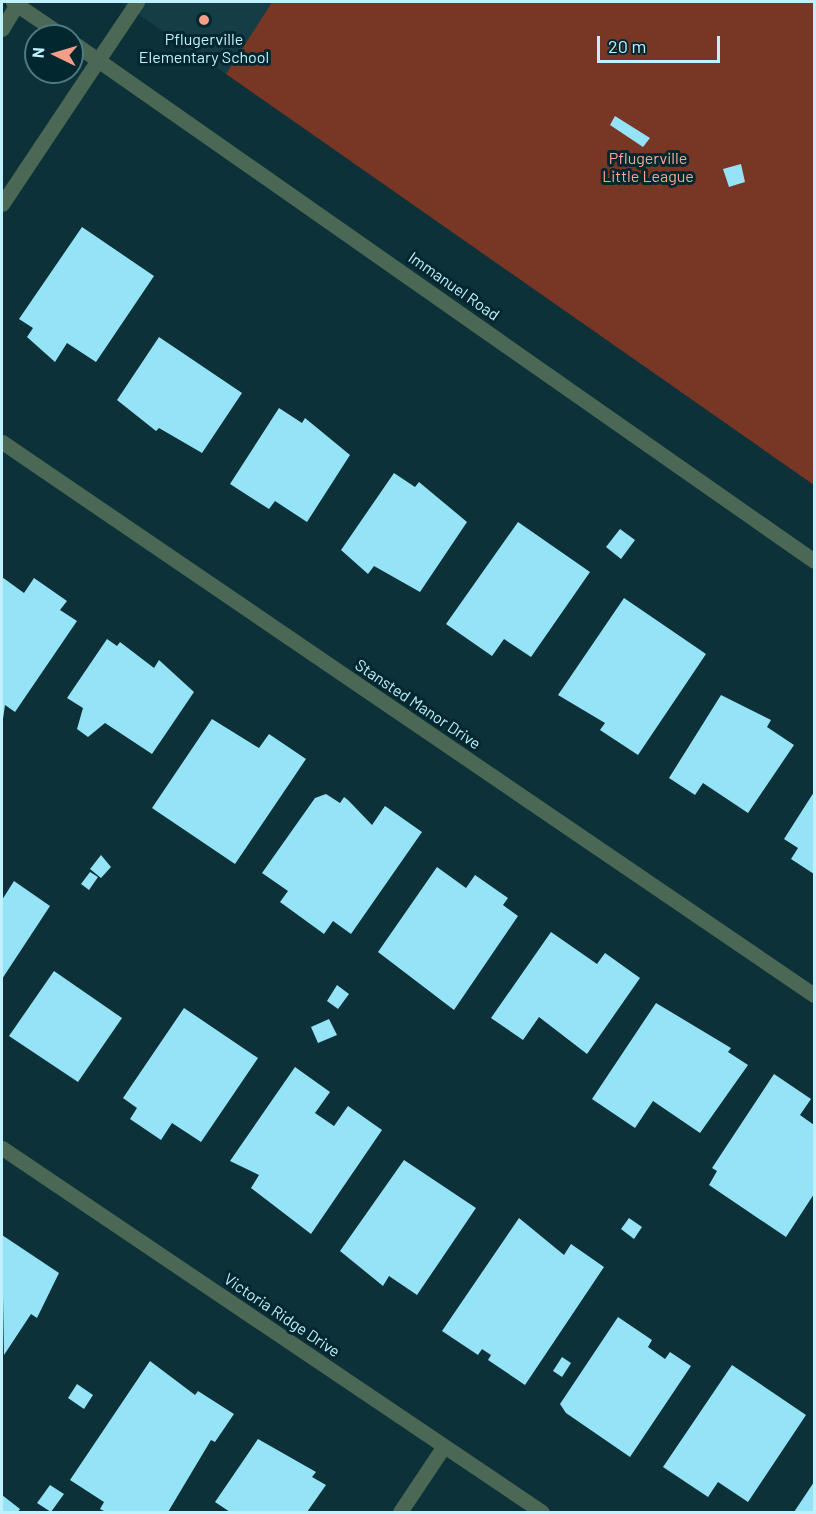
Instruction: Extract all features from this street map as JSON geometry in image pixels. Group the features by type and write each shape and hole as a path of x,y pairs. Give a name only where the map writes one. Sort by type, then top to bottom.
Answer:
{"street":[{"path":"2,29 16,2 46,24"},
{"path":"2,204 137,2"},
{"name":"Immanuel Road","path":"84,50 814,561"},
{"name":"Stansted Manor Drive","path":"2,442 814,995"},
{"name":"Victoria Ridge Drive","path":"2,1148 542,1512"},
{"path":"400,1512 444,1446"}],"shaded area":[{"name":"Pflugerville Elementary School","path":"120,2 272,2 226,74"}],"green space":[{"name":"Pflugerville Little League","path":"272,2 814,2 814,485 226,74"}],"building":[{"path":"615,116 650,138 643,147 610,125"},
{"path":"741,164 745,182 729,187 723,169"},
{"path":"82,227 154,276 96,362 67,343 55,362 27,337 33,328 19,319"},
{"path":"159,337 242,393 202,453 159,428 156,431 117,400"},
{"path":"279,408 302,423 305,418 350,455 307,522 275,501 269,509 230,484"},
{"path":"394,473 415,487 419,482 467,522 420,592 374,566 368,574 341,550"},
{"path":"518,522 590,572 531,657 504,639 492,656 446,624"},
{"path":"620,529 635,540 621,559 606,547"},
{"path":"2,577 24,593 34,578 67,601 60,610 77,621 15,712 5,705 3,719"},
{"path":"624,598 706,654 638,755 600,730 605,723 558,695"},
{"path":"107,639 117,646 120,642 154,668 159,660 194,692 152,754 105,723 88,737 77,729 83,708 67,698"},
{"path":"721,695 771,720 767,727 794,745 748,813 703,783 695,795 669,778"},
{"path":"212,719 259,748 269,734 306,759 235,864 152,808"},
{"path":"814,792 814,874 791,859 798,848 784,839"},
{"path":"326,794 340,803 344,797 372,825 385,806 422,832 351,934 333,921 324,934 280,902 288,891 262,873 315,798"},
{"path":"101,855 111,867 101,878 90,869"},
{"path":"437,867 466,888 475,875 508,898 503,905 518,916 454,1010 378,952"},
{"path":"90,872 98,877 89,890 81,884"},
{"path":"14,881 50,906 2,979 2,900"},
{"path":"551,932 597,964 605,953 640,978 587,1054 539,1017 523,1040 491,1018"},
{"path":"54,971 122,1018 78,1082 9,1036"},
{"path":"337,985 349,994 338,1009 327,1001"},
{"path":"656,1003 731,1048 728,1052 748,1065 700,1133 653,1101 635,1128 592,1099"},
{"path":"184,1008 258,1058 201,1142 172,1123 161,1140 130,1119 137,1108 123,1098"},
{"path":"329,1019 337,1035 318,1043 311,1027"},
{"path":"295,1067 330,1092 315,1113 334,1126 348,1106 382,1130 311,1234 251,1188 259,1175 230,1161"},
{"path":"774,1074 811,1099 800,1115 814,1125 814,1194 786,1237 709,1185 717,1171 712,1168"},
{"path":"404,1160 476,1208 417,1295 389,1276 383,1286 340,1251"},
{"path":"519,1218 564,1255 571,1244 604,1267 525,1385 488,1360 491,1355 482,1349 478,1355 442,1331"},
{"path":"629,1218 642,1227 634,1239 621,1229"},
{"path":"2,1235 59,1273 37,1318 31,1314 4,1355"},
{"path":"618,1317 652,1340 648,1347 665,1359 670,1352 691,1366 630,1457 566,1413 560,1404"},
{"path":"562,1357 571,1363 562,1377 553,1371"},
{"path":"150,1361 195,1395 198,1391 234,1414 215,1442 211,1440 168,1512 106,1512 100,1509 104,1502 70,1480"},
{"path":"732,1365 806,1415 748,1502 718,1482 708,1497 663,1467"},
{"path":"77,1384 93,1395 84,1409 68,1398"},
{"path":"258,1439 316,1472 312,1477 326,1485 307,1512 230,1512 215,1502"},
{"path":"814,1482 814,1512 794,1512"},
{"path":"50,1485 64,1494 51,1512 37,1503"},
{"path":"2,1495 20,1509 18,1512 2,1512"}],"place":[{"name":"Pflugerville Elementary School","path":"204,20"}]}
